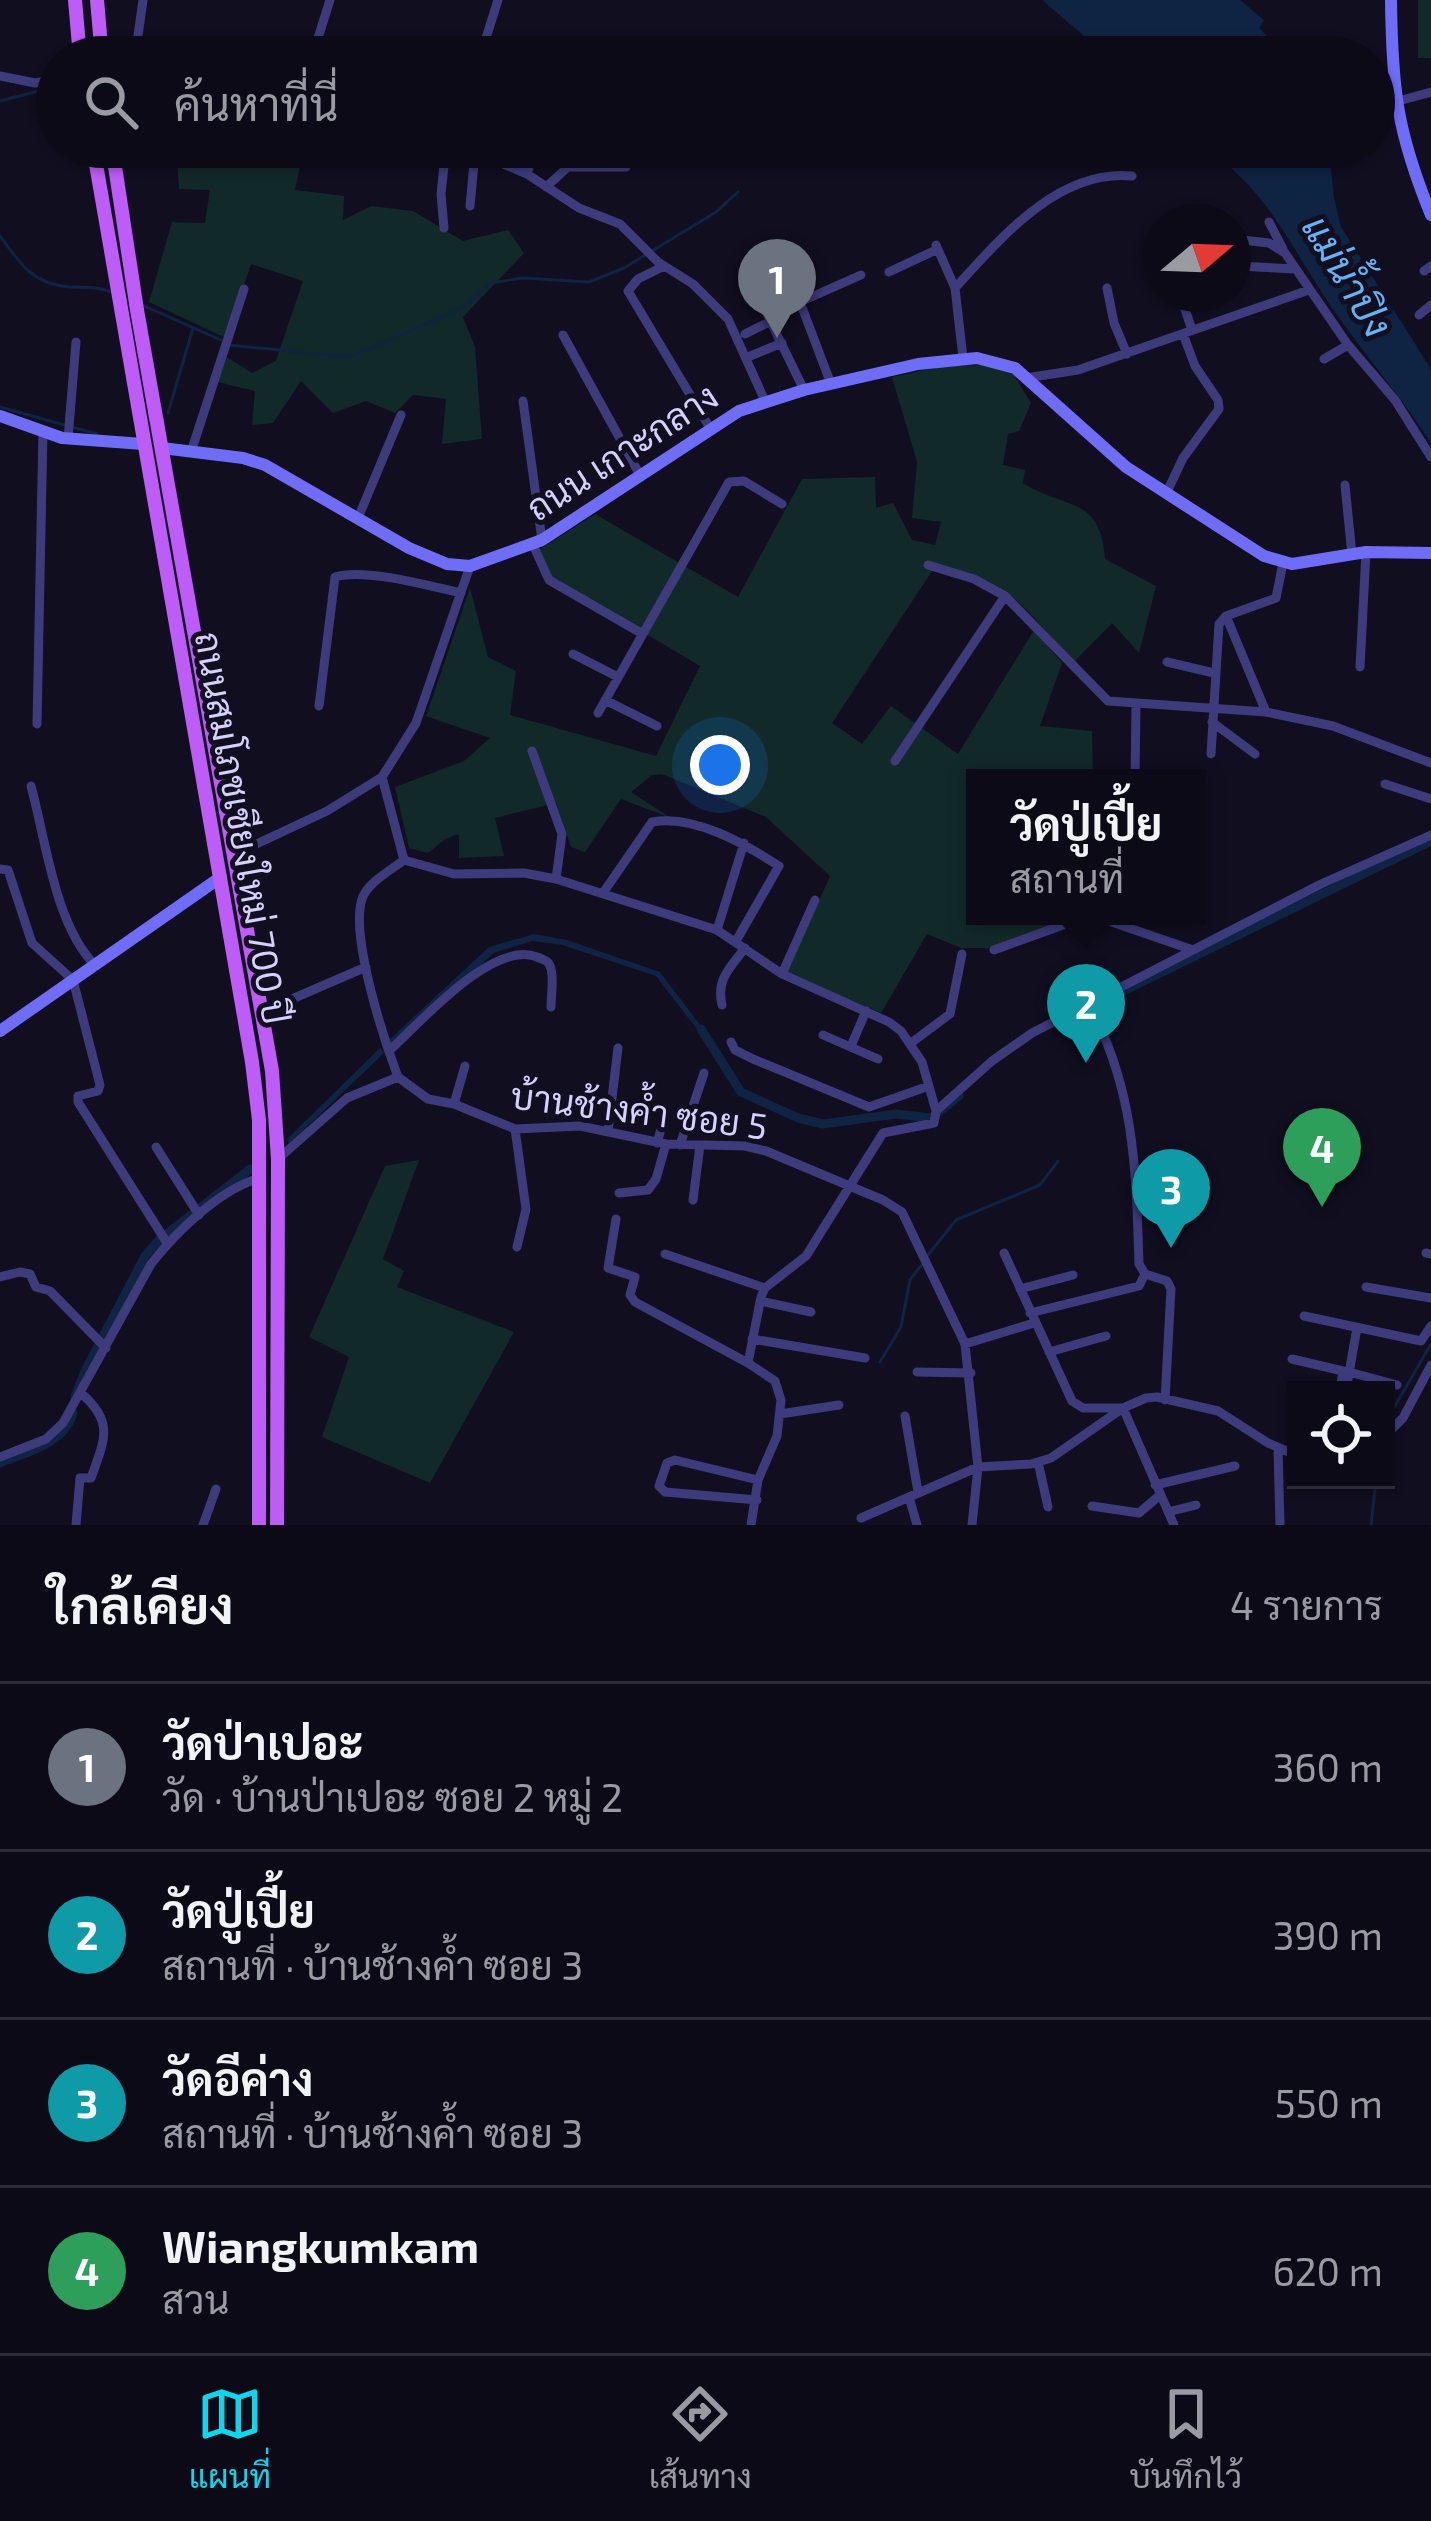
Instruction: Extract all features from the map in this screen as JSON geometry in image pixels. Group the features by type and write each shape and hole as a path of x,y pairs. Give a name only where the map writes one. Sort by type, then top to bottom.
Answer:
{"main road":[{"path":"70,0 77,36"},
{"path":"99,0 100,36"},
{"name":"ถนนสมโภชเชียงใหม่ 700 ปี","path":"96,168 252,1062 259,1178 259,1525"},
{"name":"ถนนสมโภชเชียงใหม่ 700 ปี","path":"115,168 272,1071 278,1159 277,1525"}],"street":[{"path":"138,36 142,0"},
{"path":"319,36 330,0"},
{"path":"487,36 498,0"},
{"path":"1391,0 1392,36"},
{"path":"0,76 36,82"},
{"path":"1431,92 1395,102 1431,215"},
{"path":"444,168 444,228"},
{"path":"470,206 474,168"},
{"path":"515,168 579,208 620,224 646,251 714,303 748,357 765,401"},
{"path":"527,174 529,168"},
{"path":"546,187 567,168"},
{"path":"1416,178 1431,172"},
{"path":"955,288 1029,215 1067,187 1088,177 1132,176"},
{"path":"1269,222 1309,290 1395,400 1431,457"},
{"path":"1251,241 1269,243 1285,253"},
{"path":"889,272 937,247 955,288 963,358"},
{"path":"664,266 638,279 628,291 710,428"},
{"path":"1251,267 1296,269"},
{"path":"831,384 800,302 861,275"},
{"path":"1107,288 1127,354"},
{"path":"191,452 244,289"},
{"path":"1026,378 1078,370 1309,290"},
{"path":"1418,315 1431,305"},
{"path":"764,306 804,390"},
{"path":"1166,494 1183,458 1219,410 1213,389 1195,365 1184,312"},
{"path":"745,334 771,321"},
{"path":"563,335 641,477"},
{"path":"68,439 76,342"},
{"path":"748,357 782,344"},
{"path":"1324,359 1348,345"},
{"name":"ถนน เกาะกลาง","path":"470,566 537,542 710,428 765,401 918,364 963,358 1003,363 1126,466 1264,556 1283,563"},
{"path":"1040,391 1051,374"},
{"path":"523,401 537,542 549,580 641,633"},
{"path":"358,518 401,415"},
{"path":"0,416 68,439 143,444"},
{"path":"37,724 43,431"},
{"path":"162,448 265,465 429,557 470,566 416,723 382,777 327,812 235,854"},
{"path":"598,713 729,482 744,481 782,504"},
{"path":"1346,484 1359,553 1360,667"},
{"path":"1211,754 1219,624 1226,616 1276,598 1283,563 1359,553 1431,553"},
{"path":"928,565 964,575 1005,596 1108,701 1266,712 1333,726 1431,764"},
{"path":"319,706 335,578 341,574 461,593"},
{"path":"895,761 1005,596"},
{"path":"1226,616 1266,712"},
{"path":"573,654 618,676"},
{"path":"1167,662 1214,673"},
{"path":"605,700 656,726"},
{"path":"1136,705 1136,769"},
{"path":"1212,722 1255,754"},
{"path":"532,751 562,834 556,879"},
{"path":"382,777 404,860"},
{"path":"1384,784 1431,799"},
{"path":"31,787 66,919 79,948 95,964"},
{"path":"603,893 652,822 677,821 744,842 779,866 721,979 722,1005"},
{"path":"748,1363 765,1288 806,1256 883,1133 931,1126 936,1114 992,1061 1032,1033 1091,1007 1321,884 1431,835"},
{"path":"717,930 744,842"},
{"path":"404,860 454,874 524,872 556,879 717,930 782,974 889,1022 911,1043 936,1114"},
{"path":"278,1159 347,1098 398,1078 366,967 361,900 370,886 404,860"},
{"path":"0,868 8,870 32,943 73,980 100,1085 77,1100 167,1243"},
{"path":"0,1031 220,877"},
{"path":"782,974 815,900"},
{"path":"994,950 1067,925"},
{"path":"1118,925 1193,950"},
{"path":"1134,925 1134,931"},
{"path":"389,1052 475,975 513,954 527,953 546,961 551,968 551,1007"},
{"path":"911,1043 950,1014 962,954"},
{"path":"292,999 366,967"},
{"path":"1091,1007 1108,1040 1132,1133 1139,1264 1145,1274 1167,1281 1171,1289 1165,1400"},
{"path":"851,1046 866,1011"},
{"path":"823,1036 878,1060"},
{"path":"731,1042 752,1059 869,1106 929,1086"},
{"path":"608,1131 618,1048"},
{"path":"454,1104 464,1066"},
{"path":"680,1145 704,1073"},
{"name":"บ้านช้างค้ำ ซอย 5","path":"398,1078 428,1099 454,1104 515,1129 580,1126 662,1144 745,1145 902,1212 965,1344 978,1467 972,1525"},
{"path":"619,1193 648,1190 656,1179 664,1115"},
{"path":"515,1129 526,1209 517,1247"},
{"path":"693,1199 700,1145"},
{"path":"156,1147 199,1216"},
{"path":"0,1456 46,1439 63,1423 167,1243 259,1178"},
{"path":"616,1219 608,1268 634,1277 630,1295 635,1303 775,1381 780,1414 777,1436 758,1480 752,1525"},
{"path":"1004,1253 1072,1401 1078,1406 1123,1408"},
{"path":"665,1254 765,1288"},
{"path":"0,1277 30,1274 36,1288 50,1291 106,1348"},
{"path":"965,1344 1138,1286 1145,1274"},
{"path":"1020,1289 1073,1275"},
{"path":"1366,1287 1431,1298"},
{"path":"760,1300 811,1312"},
{"path":"1304,1316 1421,1341 1431,1326"},
{"path":"1346,1381 1357,1328"},
{"path":"1049,1352 1106,1336"},
{"path":"752,1339 865,1358"},
{"path":"1292,1359 1343,1371 1343,1381"},
{"path":"1395,1426 1431,1365"},
{"path":"917,1372 970,1373"},
{"path":"1349,1372 1397,1385"},
{"path":"76,1525 80,1478 91,1478 106,1431 101,1414 82,1394"},
{"path":"861,1518 978,1467 1051,1458 1123,1408 1146,1398 1228,1414 1287,1452"},
{"path":"780,1414 839,1405"},
{"path":"1123,1408 1174,1525"},
{"path":"904,1416 916,1525"},
{"path":"1278,1448 1280,1525"},
{"path":"757,1501 664,1492 659,1486 667,1463 675,1460 758,1480"},
{"path":"1038,1462 1048,1507"},
{"path":"1092,1506 1139,1513 1158,1490 1235,1466"},
{"path":"203,1525 216,1489"},
{"path":"1168,1512 1196,1504"},
{"path":"882,1510 886,1522"}],"green space":[{"path":"1418,0 1431,0 1431,58 1418,58"},
{"path":"178,168 300,168 295,190 344,196 343,220 371,206 413,211 463,241 508,230 524,253 463,317 475,347 482,439 442,444 446,399 413,395 395,413 366,401 333,413 301,381 273,423 252,425 255,391 218,382 227,357 252,373 276,361 303,281 251,264 226,338 149,302 172,222 205,223 210,190 179,189"},
{"path":"985,365 1012,372 1031,403 1019,431 1008,434 1003,465 1025,470 1023,483 1089,514 1102,539 1105,559 1156,586 1139,653 1112,623 1073,663 1015,599 983,580 936,565 832,723 862,744 891,706 958,754 1034,630 1062,663 1040,726 1092,731 1093,769 966,769 966,925 1055,925 990,948 961,948 927,934 881,1013 787,973 830,876 766,817 662,774 652,775 631,792 671,818 621,799 585,852 571,847 556,803 495,818 504,856 459,858 459,834 428,853 409,848 395,787 464,761 490,738 426,716 470,588 488,657 516,671 510,715 656,756 700,666 553,579 539,550 595,514 738,597 802,479 875,477 876,508 893,503 912,540 935,545 941,522 912,518 917,462 892,377 945,366"},
{"path":"419,1160 383,1259 404,1271 397,1287 514,1332 430,1483 322,1437 349,1357 309,1337 385,1166"}],"water":[{"path":"1042,0 1240,0 1264,20 1259,28 1267,36 1084,36"},
{"name":"แม่น้ำปิง","path":"1231,168 1331,168 1341,227 1431,369 1431,443 1337,315 1248,184"},
{"path":"534,934 567,940 660,972 707,1034 703,1037 656,976 562,945 532,941 494,953 391,1046 389,1040 489,947"},
{"path":"380,1048 384,1053 289,1144 287,1139"}],"waterway":[{"path":"0,101 36,92"},
{"path":"229,345 350,357 464,307 491,283 522,278 589,282 624,268 716,212 738,192"},
{"path":"0,236 21,264 47,282 111,292"},
{"path":"142,305 221,340"},
{"path":"168,413 193,328"},
{"path":"0,407 97,434"},
{"path":"1107,999 1431,841"},
{"path":"701,1029 741,1092 798,1118 823,1124 896,1114 931,1118 959,1096"},
{"path":"928,1255 956,1220 1040,1185 1058,1161"},
{"path":"75,1397 145,1256 250,1169"},
{"path":"880,1362 901,1327 910,1280 923,1263"},
{"path":"1395,1406 1431,1344"},
{"path":"0,1463 53,1440 73,1413"},
{"path":"1371,1525 1375,1489"}],"place":[{"name":"วัดป่าเปอะ","path":"777,338"},
{"name":"วัดปู่เปี้ย","path":"1086,1063"},
{"name":"Wiangkumkam","path":"1322,1207"},
{"name":"วัดอีค่าง","path":"1171,1248"}]}
